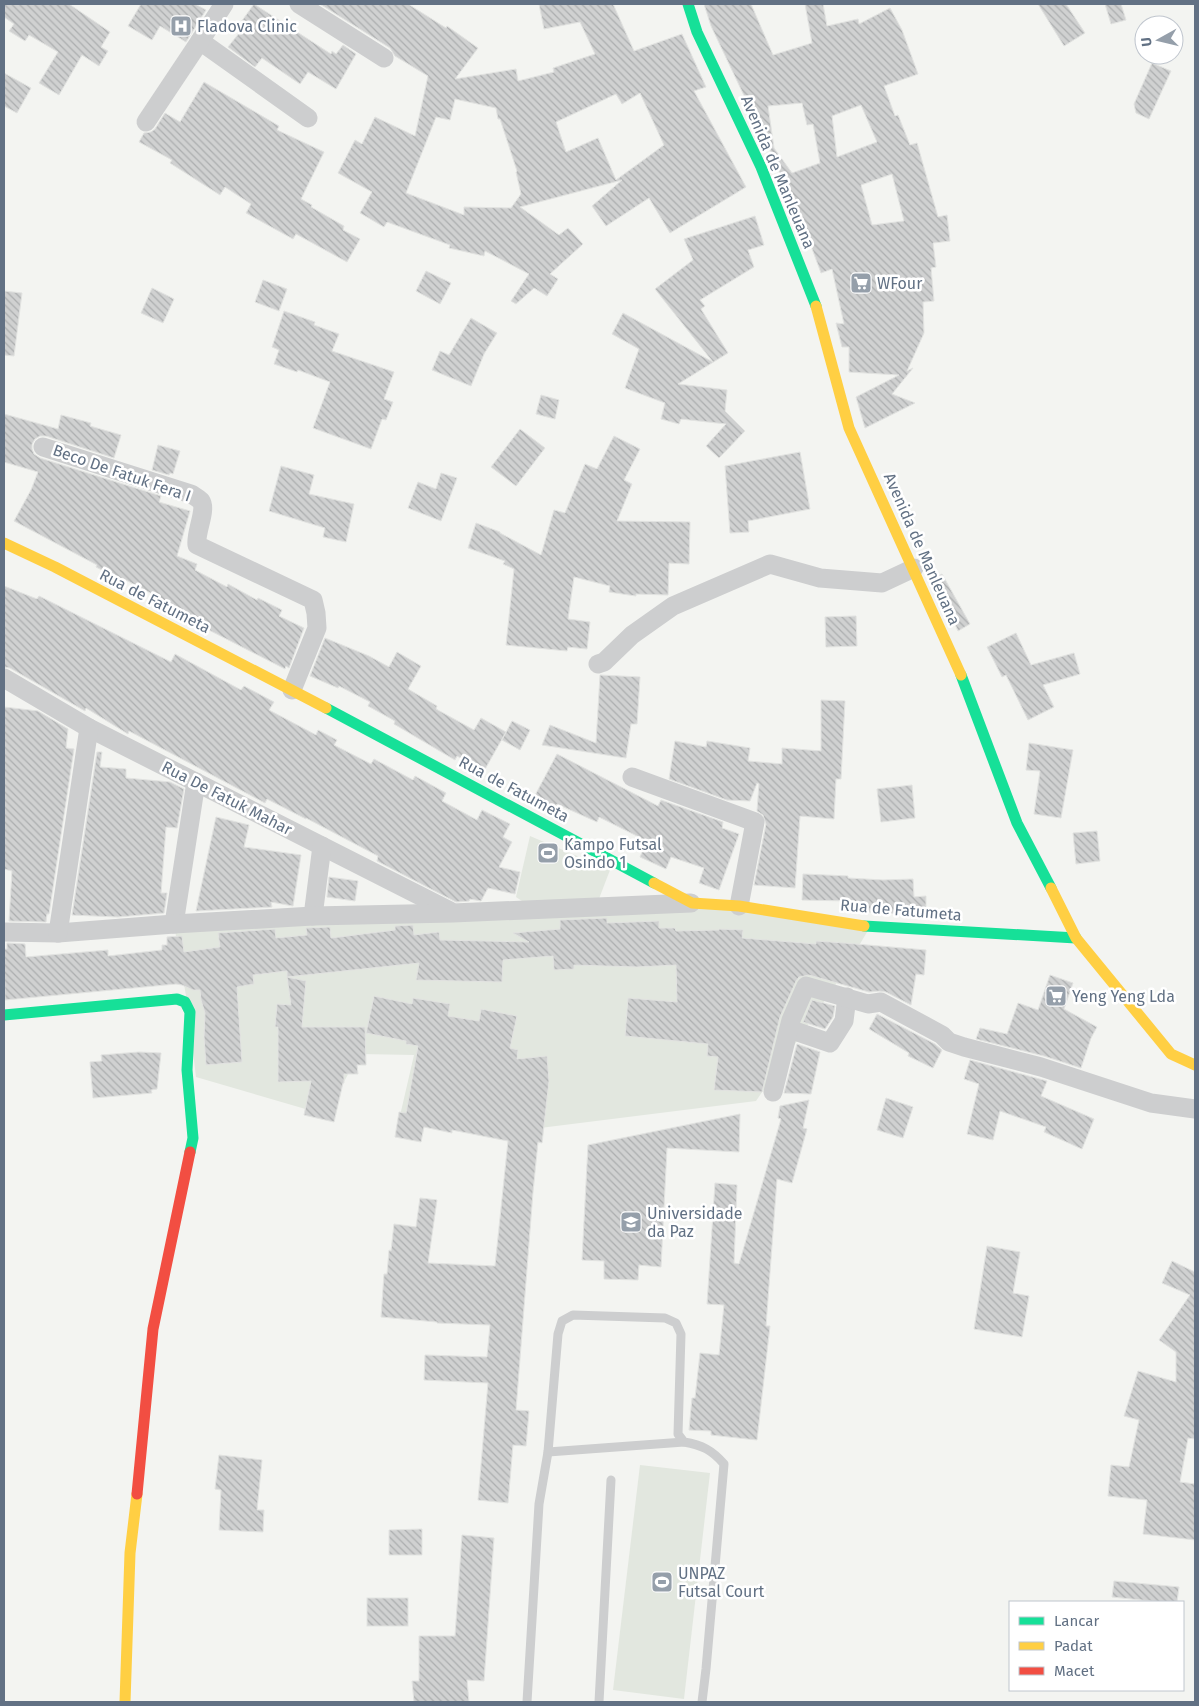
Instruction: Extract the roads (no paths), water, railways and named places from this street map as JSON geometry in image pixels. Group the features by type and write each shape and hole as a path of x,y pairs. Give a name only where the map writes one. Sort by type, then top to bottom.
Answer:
{"street":[{"path":"146,122 224,4"},
{"path":"299,4 384,58"},
{"name":"Avenida de Manleuana","path":"688,4 697,32 761,166 814,300 849,428 966,684 1017,823 1076,938 1171,1054 1195,1065"},
{"path":"200,41 308,118"},
{"name":"Beco De Fatuk Fera I","path":"43,447 191,494 200,501 203,508 196,545 313,600 317,628 292,690"},
{"name":"Rua de Fatumeta","path":"4,542 56,567 292,690 692,903 739,906 870,927 1076,938"},
{"path":"598,664 604,662 632,635 673,606 770,564 820,578 882,583 914,568"},
{"name":"Rua De Fatuk Mahar","path":"4,678 90,728 453,913"},
{"path":"58,933 90,728"},
{"path":"632,777 755,822 739,906"},
{"path":"174,924 196,782"},
{"path":"313,916 322,846"},
{"name":"Rua De Fatuk Mahar","path":"4,932 58,933 313,916 453,913 692,903"},
{"path":"773,1092 791,1020 806,986 868,1004 881,1002 942,1035 949,1042 964,1047 1041,1067 1151,1103 1195,1109"},
{"path":"788,1030 830,1043 844,1021 847,997"},
{"path":"4,1015 177,999 185,1002 190,1012 187,1070 193,1138 152,1329 147,1399 130,1553 125,1702"}],"lane":[{"path":"527,1702 539,1504 548,1452 558,1334 562,1321 573,1315 665,1318 676,1323 681,1334 678,1434 684,1442"},
{"path":"548,1452 684,1442 695,1444 714,1452 724,1464 702,1702"},
{"path":"599,1702 611,1480"}],"place":[{"name":"Fladova Clinic","path":"181,26"},
{"name":"WFour","path":"861,283"},
{"name":"Kampo Futsal Osindo 1","path":"548,853"},
{"name":"Yeng Yeng Lda","path":"1056,996"},
{"name":"Universidade da Paz","path":"631,1222"},
{"name":"UNPAZ Futsal Court","path":"662,1582"}]}
